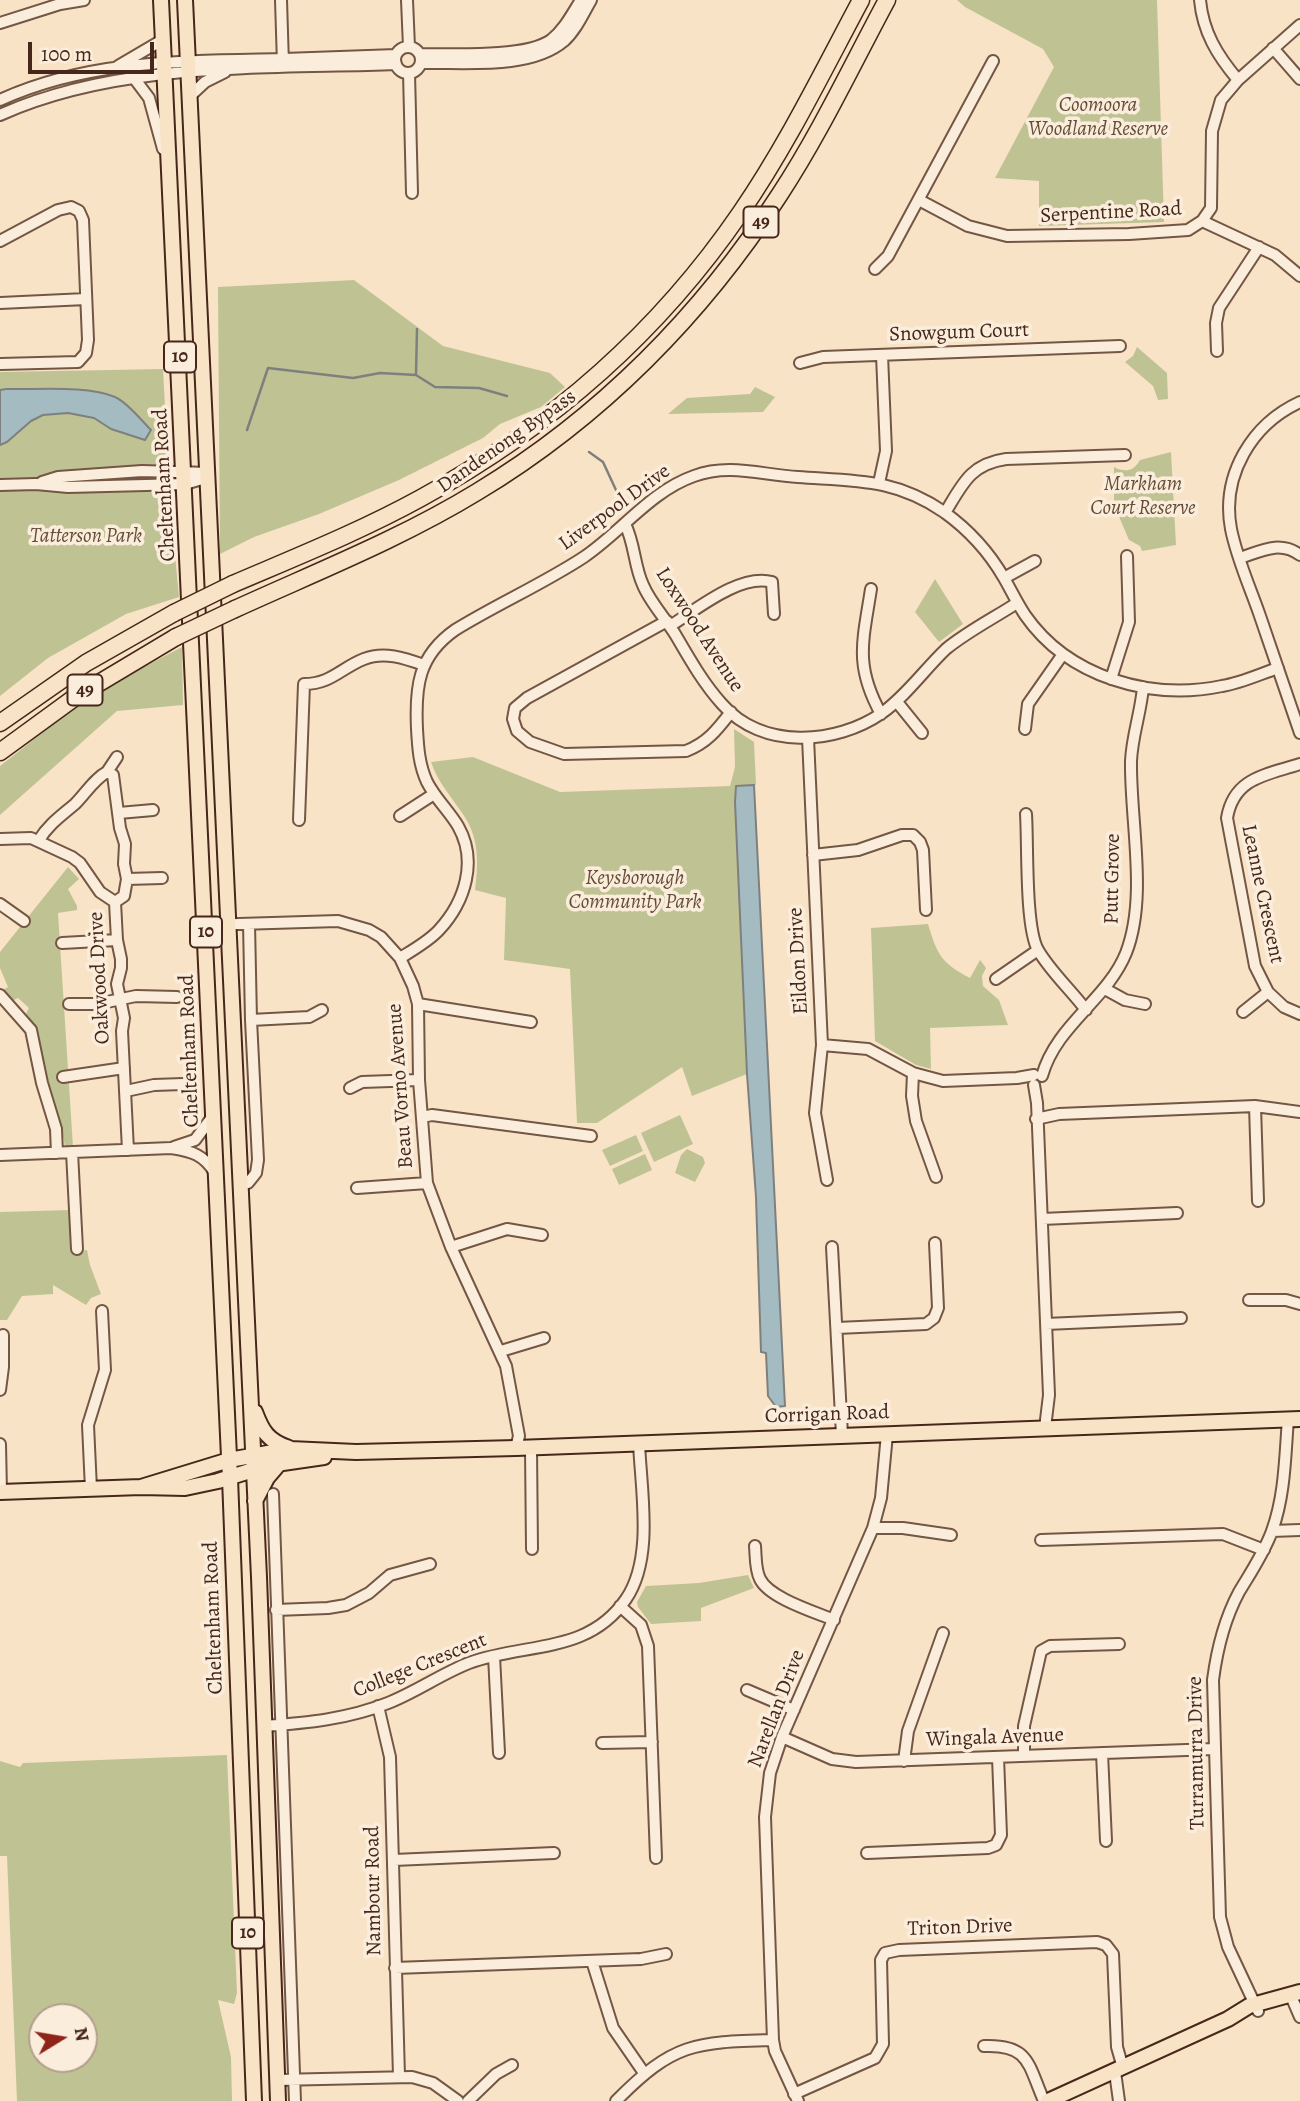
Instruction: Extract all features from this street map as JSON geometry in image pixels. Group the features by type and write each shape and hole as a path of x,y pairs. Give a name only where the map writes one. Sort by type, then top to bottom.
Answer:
{"highway":[{"name":"Dandenong Bypass","path":"0,723 86,663 174,612 418,500 491,457 579,392 666,308 733,224 776,156 861,0"},
{"name":"Dandenong Bypass","path":"0,752 74,698 176,637 422,523 495,481 590,411 668,338 737,257 799,162 887,0"}],"main road":[{"name":"Cheltenham Road","path":"161,0 206,925 254,2101"},
{"name":"Cheltenham Road","path":"185,0 259,1577 278,2101"},
{"path":"250,1402 270,1441 290,1449"},
{"name":"Corrigan Road","path":"141,1487 229,1460 290,1449 356,1452 523,1448 1288,1419"},
{"name":"Corrigan Road","path":"141,1487 173,1489 197,1486 279,1464 356,1452"},
{"path":"254,1504 267,1478 279,1464"},
{"path":"197,1486 217,1492 231,1512"},
{"path":"1,1492 141,1487"},
{"path":"1046,2101 1228,2019 1254,2009 1298,2001"},
{"path":"254,2082 277,2080"}],"street":[{"path":"0,23 56,3 84,0"},
{"path":"281,0 283,64"},
{"path":"407,0 409,47 420,59 514,61 544,54 570,34 591,0"},
{"path":"420,59 535,48 556,35 581,0"},
{"path":"1200,0 1209,39 1238,80"},
{"name":"Serpentine Road","path":"919,200 968,226 1007,236 1188,230 1205,217 1212,197 1211,142 1213,122 1221,100 1238,80 1300,25"},
{"path":"0,116 42,98 113,74 164,39"},
{"path":"396,60 402,49 409,47"},
{"path":"1273,48 1300,79"},
{"path":"396,60 402,71 409,73 417,69 420,59"},
{"path":"0,100 65,76 189,67 396,60"},
{"path":"875,269 888,256 993,61"},
{"path":"189,67 231,70 283,64"},
{"path":"113,74 134,78 164,70"},
{"path":"191,95 205,82 231,70"},
{"path":"409,73 412,193"},
{"path":"134,78 145,89 149,98 170,175"},
{"path":"0,241 58,210 74,207 82,215 88,340 86,353 78,362 0,364"},
{"path":"1205,217 1227,232 1283,260 1300,276"},
{"path":"1217,351 1216,323 1219,308 1259,247"},
{"path":"0,303 86,299"},
{"name":"Snowgum Court","path":"800,363 823,357 1120,346"},
{"path":"879,483 886,451 882,355"},
{"path":"1299,729 1240,558 1229,515 1231,488 1242,454 1260,430 1282,411 1300,401"},
{"path":"945,513 973,471 988,463 1006,459 1125,455"},
{"name":"Liverpool Drive","path":"400,958 438,932 461,898 467,878 465,843 458,827 434,794 421,766 418,744 416,691 424,665 436,645 455,630 571,565 668,489 693,476 717,470 740,469 786,477 854,479 879,483 910,494 945,513 982,546 1017,603 1041,635 1080,666 1111,679 1147,688 1222,687 1278,668"},
{"path":"0,485 68,487 209,475"},
{"name":"Loxwood Avenue","path":"625,524 633,542 643,586 710,689 723,706 744,722 770,734 808,738 842,732 881,714 897,702 948,648 1017,603"},
{"path":"1240,558 1279,547 1289,548 1300,555"},
{"path":"1111,679 1129,622 1127,556"},
{"path":"1004,578 1035,561"},
{"path":"731,712 713,735 699,746 686,751 564,754 530,742 517,731 513,719 515,709 527,698 733,587 761,579 772,582 775,614"},
{"path":"870,589 862,658 867,687 881,714"},
{"path":"1025,729 1028,704 1063,654"},
{"path":"299,820 304,684 324,682 363,659 374,656 394,656 424,665"},
{"name":"Putt Grove","path":"1049,1428 1036,1079 1069,1026 1105,989 1125,955 1136,917 1131,761 1132,746 1147,688"},
{"path":"897,702 922,733"},
{"name":"Eildon Drive","path":"808,738 822,1045 815,1113 827,1180"},
{"path":"39,840 49,825 107,772 117,757"},
{"name":"Leanne Crescent","path":"1300,764 1250,781 1233,797 1227,818 1255,966 1268,992 1284,1007 1300,1014"},
{"path":"107,772 113,775 125,844 124,864 127,879 124,895 115,902"},
{"path":"400,816 434,794"},
{"path":"119,813 153,810"},
{"path":"1026,814 1032,930 1038,950 1086,1010"},
{"path":"813,855 858,850 902,835 913,835 923,850 926,910"},
{"name":"Oakwood Drive","path":"0,839 39,840 80,863 100,892 115,902 121,959 117,984 124,1018 122,1031 128,1150"},
{"path":"127,879 162,878"},
{"path":"0,904 24,921"},
{"name":"Beau Vorno Avenue","path":"206,925 318,921 354,924 381,937 400,958 418,1004 419,1080 427,1183 451,1247 506,1366 523,1448 532,1549"},
{"path":"240,1184 248,1183 256,1175 258,1160 249,924"},
{"path":"62,943 117,940"},
{"path":"996,979 1038,950"},
{"path":"1105,989 1125,1000 1145,1003"},
{"path":"1243,1012 1268,992"},
{"path":"0,995 31,1030 42,1083 56,1129 57,1153"},
{"path":"69,1004 97,1004 136,996 177,997"},
{"path":"418,1004 531,1022"},
{"path":"251,1020 309,1017 322,1010"},
{"path":"822,1045 868,1049 913,1073 943,1081 1036,1079"},
{"path":"63,1077 124,1068"},
{"path":"913,1073 914,1108 936,1177"},
{"path":"349,1088 362,1082 419,1080"},
{"path":"126,1091 154,1085 183,1084"},
{"path":"1255,1106 1258,1201"},
{"path":"1036,1111 1059,1114 1255,1106 1300,1112"},
{"path":"422,1117 432,1115 591,1136"},
{"path":"171,1148 195,1140 213,1116"},
{"path":"0,1155 171,1148 203,1157 215,1175"},
{"path":"72,1152 77,1249"},
{"path":"357,1188 427,1183"},
{"path":"1042,1219 1177,1213"},
{"path":"451,1247 507,1229 542,1235"},
{"path":"837,1328 926,1324 934,1318 938,1308 935,1243"},
{"path":"832,1247 842,1435"},
{"path":"1249,1300 1286,1300 1300,1304"},
{"path":"91,1489 88,1425 105,1370 102,1311"},
{"path":"934,1318 944,1328"},
{"path":"1046,1324 1181,1318"},
{"path":"0,1390 4,1367 3,1335"},
{"path":"501,1351 544,1338"},
{"name":"Turramurra Drive","path":"1254,2009 1224,1936 1220,1917 1213,1680 1220,1642 1233,1605 1272,1531 1282,1496 1288,1419"},
{"name":"Narellan Drive","path":"796,2097 775,2051 773,2040 765,1816 770,1773 782,1737 875,1523 883,1464 882,1434"},
{"name":"College Crescent","path":"264,1726 332,1719 378,1706 453,1670 494,1656 554,1646 579,1638 602,1624 620,1606 636,1578 643,1552 639,1443"},
{"path":"0,1444 1,1492"},
{"path":"273,1494 295,2101"},
{"path":"875,1523 951,1535"},
{"path":"1272,1531 1300,1530"},
{"path":"1041,1540 1223,1534 1264,1550"},
{"path":"755,1546 758,1574 766,1588 782,1598 834,1620"},
{"path":"276,1610 346,1605 369,1593 390,1575 430,1564"},
{"path":"620,1606 641,1625 647,1638 656,1858"},
{"path":"904,1761 908,1731 943,1633"},
{"path":"1024,1756 1023,1733 1041,1651 1050,1647 1119,1644"},
{"path":"494,1656 499,1753"},
{"path":"747,1690 794,1710"},
{"name":"Nambour Road","path":"378,1706 390,1757 394,1860 392,1908 399,2076"},
{"name":"Wingala Avenue","path":"782,1737 819,1755 844,1762 1214,1749"},
{"path":"602,1743 652,1742"},
{"path":"1102,1753 1106,1841"},
{"path":"866,1853 988,1848 996,1845 1001,1835 998,1757"},
{"path":"394,1860 554,1853"},
{"name":"Triton Drive","path":"796,2097 880,2054 883,2038 881,1960 888,1952 898,1950 1097,1942 1106,1945 1113,1954 1119,2070"},
{"path":"395,1968 641,1959 666,1954"},
{"path":"592,1961 613,2028 644,2073"},
{"path":"616,2101 644,2073 666,2057 698,2045 773,2040"},
{"path":"984,2046 1008,2046 1020,2053 1046,2101"},
{"path":"468,2101 496,2074 512,2065"},
{"path":"1119,2070 1119,2101"},
{"path":"277,2080 399,2076 433,2083 458,2101"}],"green space":[{"name":"Coomoora Woodland Reserve","path":"957,0 1157,0 1164,222 1039,226 1039,181 995,178 1054,67 1043,49 965,7"},
{"path":"354,280 443,346 550,373 565,387 541,407 500,424 483,438 399,480 319,514 254,537 220,554 218,287"},
{"path":"1137,347 1167,373 1168,399 1158,400 1153,386 1125,362 1133,356"},
{"name":"Tatterson Park","path":"163,369 170,502 179,597 126,614 48,658 0,696 0,372"},
{"path":"755,387 775,397 763,412 668,414 687,398 750,394"},
{"name":"Markham Court Reserve","path":"1171,452 1176,545 1142,551 1140,546 1129,540 1114,505 1114,467 1129,470 1140,460"},
{"path":"935,579 963,624 939,642 915,612"},
{"path":"182,647 183,705 117,711 0,815 0,766 90,695"},
{"name":"Keysborough Community Park","path":"734,729 754,742 756,785 748,785 735,802 747,1074 692,1096 682,1067 597,1123 577,1123 570,969 504,960 506,898 475,890 477,858 471,829 440,782 431,762 473,757 560,792 730,786 735,767"},
{"path":"68,867 79,879 68,889 77,910 58,913 73,1147 65,1148 37,1043 26,1013 29,1008 18,998 10,1002 3,990 8,987 0,968 0,952"},
{"path":"928,924 934,943 952,967 970,978 980,960 986,968 982,976 983,986 999,1000 1008,1025 930,1028 931,1069 916,1065 875,1041 871,928"},
{"path":"680,1115 693,1144 654,1162 641,1133"},
{"path":"636,1135 643,1151 610,1166 602,1150"},
{"path":"687,1149 703,1157 705,1163 695,1182 675,1173 681,1155"},
{"path":"645,1154 652,1170 619,1185 612,1169"},
{"path":"70,1210 74,1252 87,1250 101,1294 91,1298 86,1305 53,1285 53,1294 22,1296 7,1320 0,1320 0,1212"},
{"path":"748,1575 754,1588 701,1608 701,1621 651,1624 638,1607 637,1602 646,1586 699,1583"},
{"path":"227,1755 237,1993 234,2004 218,2000 231,2057 232,2101 17,2101 7,1856 0,1856 0,1761 20,1767 23,1763"}],"water":[{"path":"77,389 104,393 124,403 151,430 145,440 111,429 94,418 68,413 43,415 0,445 0,390"},
{"path":"754,785 785,1406 776,1407 768,1396 766,1353 761,1352 756,1197 747,1074 735,802 736,786"}],"waterway":[{"path":"416,375 417,329"},
{"path":"247,430 268,368 353,378 380,373 416,375 435,387 479,388 507,396"},
{"path":"589,452 603,462 622,503"}]}
